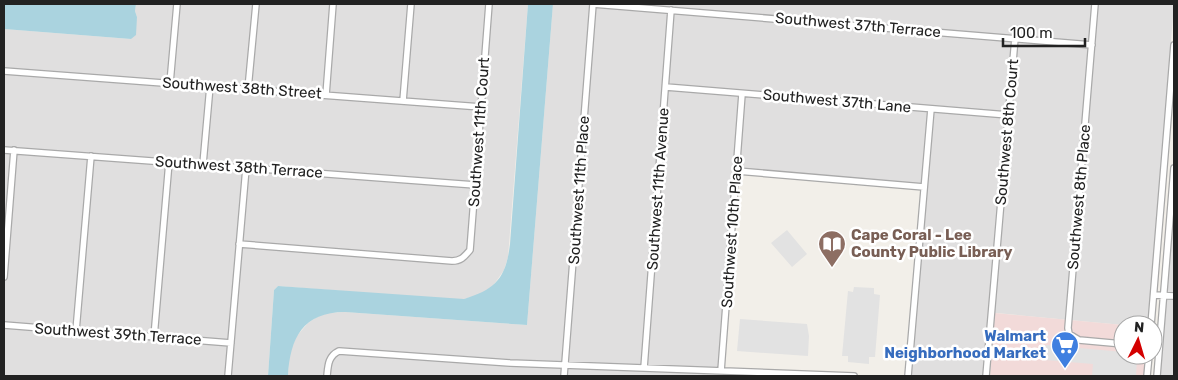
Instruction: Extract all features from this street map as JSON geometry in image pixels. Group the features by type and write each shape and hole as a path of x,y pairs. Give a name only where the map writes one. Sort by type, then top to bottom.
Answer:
{"street":[{"path":"170,83 178,4"},
{"path":"248,89 256,4"},
{"path":"326,95 333,4"},
{"path":"403,101 411,4"},
{"name":"Southwest 11th Court","path":"239,244 452,261 464,258 470,250 489,4"},
{"name":"Southwest 37th Terrace","path":"593,4 1092,45"},
{"name":"Southwest 11th Place","path":"564,376 593,4"},
{"name":"Southwest 8th Place","path":"1095,4 1068,328 1069,334 1079,340 1113,343"},
{"name":"Southwest 11th Avenue","path":"644,368 672,10"},
{"name":"Southwest 8th Court","path":"986,376 1015,38"},
{"path":"1152,315 1174,45"},
{"name":"Southwest 38th Street","path":"4,70 481,107"},
{"path":"204,164 210,86"},
{"name":"Southwest 37th Lane","path":"666,87 1008,115"},
{"name":"Southwest 10th Place","path":"722,371 742,94"},
{"path":"908,376 931,109"},
{"name":"Southwest 38th Terrace","path":"4,150 475,185"},
{"path":"4,277 14,150"},
{"path":"76,331 91,156"},
{"path":"154,337 169,162"},
{"path":"228,376 246,168"},
{"path":"1161,315 1174,168"},
{"path":"737,171 924,187"},
{"path":"1154,295 1174,296"},
{"name":"Southwest 39th Terrace","path":"4,325 231,343"},
{"path":"327,376 328,362 333,354 339,351 510,363 854,376"}],"shaded area":[{"path":"136,4 528,4 508,257 504,270 495,283 489,290 475,296 455,300 278,286 274,290 268,376 4,376 4,29 131,39 137,17 135,11"},
{"path":"553,4 1174,4 1149,315 1113,315 1113,324 996,313 990,376 909,376 923,188 737,172 722,371 854,376 288,376 289,355 296,337 308,323 320,315 328,313 345,312 527,325"},
{"path":"1174,201 1174,376 1159,376 1160,365 1163,365 1163,329"},
{"path":"787,230 807,254 792,267 771,243"},
{"path":"854,287 874,288 874,294 880,295 875,357 869,357 869,364 848,362 848,356 842,356 848,291 853,292"},
{"path":"995,313 1113,324 1113,365 1145,365 1144,376 990,376"},
{"path":"740,319 807,324 809,336 808,356 737,351"},
{"path":"1047,345 1113,351 1113,365 1137,365 1136,376 1092,376 1093,364 1045,360 1034,353 1039,348"}],"water":[{"path":"4,4 136,4 136,35 131,39 4,29"},
{"path":"528,4 553,4 527,325 345,312 331,313 309,322 302,330 292,350 288,376 268,376 274,290 278,286 464,299 484,291 498,280 506,266 510,244"}],"place":[{"name":"Cape Coral - Lee County Public Library","path":"832,268"},
{"name":"Walmart Neighborhood Market","path":"1065,369"}]}
